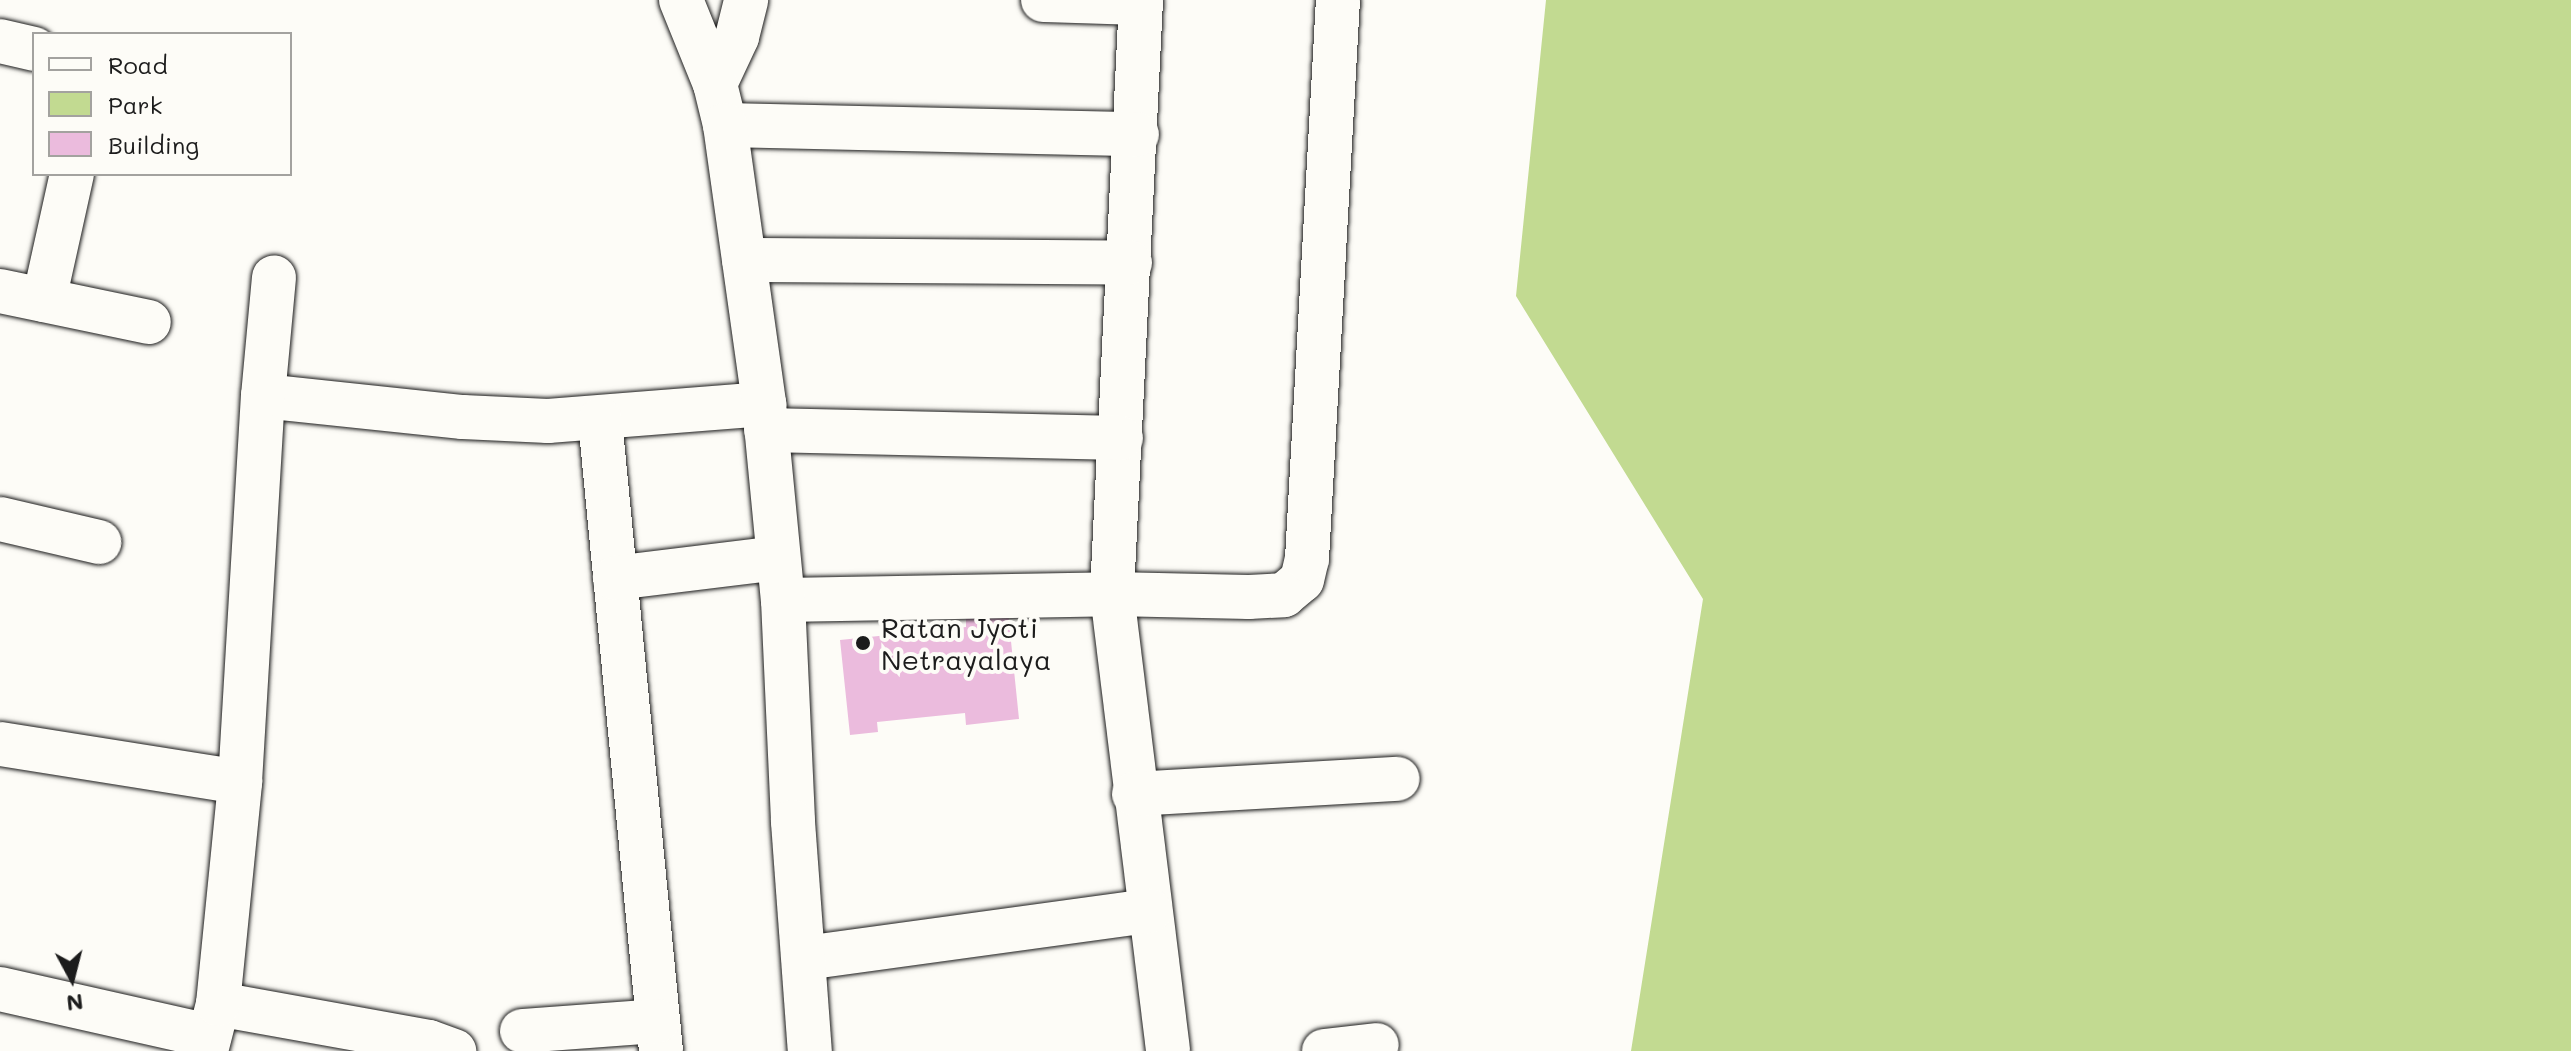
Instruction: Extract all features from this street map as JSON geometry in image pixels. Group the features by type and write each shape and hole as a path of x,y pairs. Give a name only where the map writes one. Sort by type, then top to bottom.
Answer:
{"street":[{"path":"681,0 720,105 765,417 780,579 793,822 810,1051"},
{"path":"720,105 746,0"},
{"path":"1043,0 1141,1 1137,134 1112,594 1134,794 1168,1051"},
{"path":"615,578 780,579 1112,594 1284,595 1302,580 1307,559 1338,0"},
{"path":"0,41 32,49"},
{"path":"720,105 1137,134"},
{"path":"44,300 72,176"},
{"path":"744,260 1130,263"},
{"path":"211,1030 240,782 263,396 274,278"},
{"path":"0,291 149,322"},
{"path":"263,396 463,417 600,420 765,417 1121,438"},
{"path":"522,1031 659,1036 600,420"},
{"path":"0,519 99,542"},
{"path":"0,744 240,782"},
{"path":"1134,794 1398,779"},
{"path":"805,958 1150,911"},
{"path":"0,989 211,1030 429,1042 454,1051"},
{"path":"1324,1051 1377,1045"}],"green space":[{"path":"1546,0 2571,0 2571,1051 1631,1051 1703,599 1516,296"}],"building":[{"path":"1008,612 1019,719 966,725 965,713 877,722 878,732 850,735 840,640 966,627 966,617"}],"place":[{"name":"Ratan Jyoti Netrayalaya","path":"863,643"}]}
